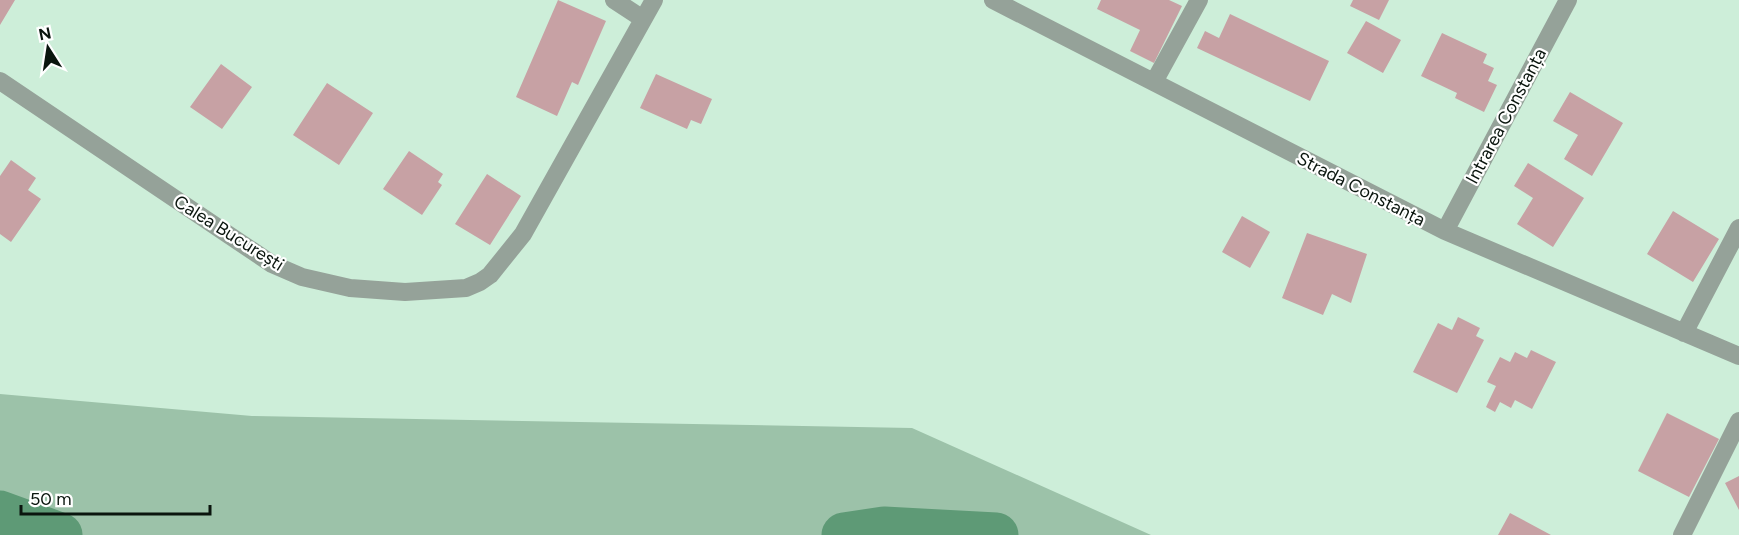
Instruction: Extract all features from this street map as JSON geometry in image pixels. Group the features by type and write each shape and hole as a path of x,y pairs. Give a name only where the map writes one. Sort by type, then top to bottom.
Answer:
{"street":[{"path":"614,0 643,19"},
{"name":"Calea București","path":"0,81 272,264 302,277 350,288 405,292 466,288 480,282 490,274 523,234 654,0"},
{"name":"Strada Constanța","path":"993,0 1445,231 1739,356"},
{"path":"1154,82 1199,0"},
{"name":"Intrarea Constanța","path":"1445,231 1568,0"},
{"path":"1684,333 1739,228"},
{"path":"1682,535 1739,421"}],"green space":[{"path":"0,394 252,416 912,428 1151,535 0,535"}],"building":[{"path":"0,0 15,0 0,25"},
{"path":"558,0 606,21 578,85 572,82 557,116 516,97"},
{"path":"1101,0 1169,0 1182,6 1154,63 1130,51 1140,30 1097,9"},
{"path":"1353,0 1389,0 1379,20 1350,6"},
{"path":"1230,14 1329,61 1310,101 1197,48 1205,31 1219,38"},
{"path":"1366,21 1401,40 1383,73 1347,53"},
{"path":"1442,33 1487,54 1483,63 1494,68 1488,81 1497,85 1484,112 1455,98 1457,93 1421,76"},
{"path":"221,64 252,87 222,129 190,107"},
{"path":"656,74 712,99 701,124 691,120 687,129 640,108"},
{"path":"327,83 373,113 339,165 293,135"},
{"path":"1570,92 1623,123 1592,176 1564,159 1578,135 1553,121"},
{"path":"409,151 443,174 438,182 442,185 422,215 383,189"},
{"path":"11,160 36,178 28,190 41,199 11,242 0,234 0,176"},
{"path":"1528,163 1584,198 1553,247 1517,224 1533,198 1514,186"},
{"path":"487,174 521,196 490,245 455,224"},
{"path":"1673,211 1719,239 1693,282 1647,254"},
{"path":"1242,216 1270,232 1250,268 1222,252"},
{"path":"1307,233 1367,254 1351,303 1332,294 1323,315 1282,298"},
{"path":"1458,317 1480,328 1476,336 1484,340 1457,393 1413,372 1438,323 1452,330"},
{"path":"1531,350 1556,362 1532,409 1515,400 1511,408 1500,402 1495,412 1486,407 1496,386 1487,382 1500,357 1510,362 1515,352 1527,358"},
{"path":"1667,413 1719,439 1689,497 1638,471"},
{"path":"1739,476 1739,510 1725,483"},
{"path":"1510,513 1551,535 1498,535"}],"waterway":[{"path":"0,513 60,535"},
{"path":"844,535 884,529 996,535"}]}
